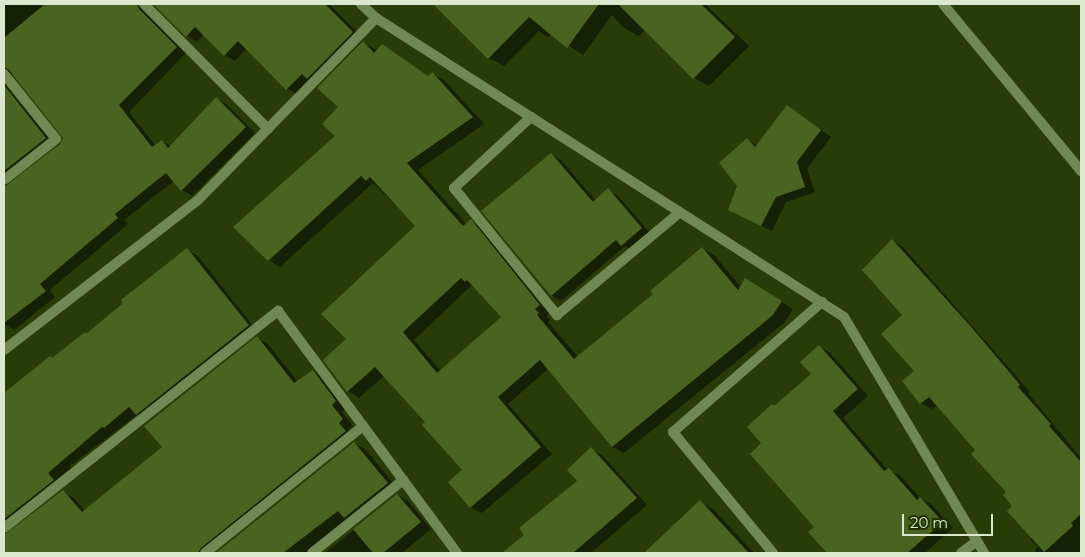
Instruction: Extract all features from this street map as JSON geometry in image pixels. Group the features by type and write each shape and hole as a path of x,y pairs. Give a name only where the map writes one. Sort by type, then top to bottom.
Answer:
{"street":[{"path":"144,4 268,129"},
{"path":"361,4 376,18 844,317 984,553"},
{"path":"944,4 1081,171"},
{"path":"4,350 197,201 376,18"},
{"path":"4,74 56,139 4,180"},
{"path":"531,117 454,188 557,315 680,212"},
{"path":"773,553 673,432 822,302"},
{"path":"4,528 278,311 457,553"},
{"path":"206,553 363,426"},
{"path":"312,553 403,480"},
{"path":"961,553 977,541"}],"building":[{"path":"45,4 137,4 139,9 177,47 119,105 152,147 162,140 168,148 216,97 246,127 181,191 166,173 115,214 118,218 40,284 46,291 4,323 4,187 60,144 63,138 9,70 4,67 4,38"},
{"path":"153,4 325,4 353,32 307,79 302,74 286,90 238,41 224,56 195,27 186,37"},
{"path":"433,4 599,4 567,48 529,17 488,59"},
{"path":"618,4 701,4 735,37 693,79"},
{"path":"363,41 374,53 382,44 428,76 432,72 473,117 407,163 463,226 471,219 540,305 535,309 539,313 537,315 574,359 653,294 650,291 702,247 738,290 745,278 782,301 773,315 612,447 540,360 498,397 541,447 470,508 448,482 462,470 422,425 425,422 375,367 347,392 323,360 346,339 321,314 415,226 370,177 366,181 361,176 268,261 233,227 335,136 322,124 338,107 317,88","holes":["461,278 465,282 467,280 501,317 437,373 403,332"]},
{"path":"4,85 46,138 4,171"},
{"path":"787,105 821,130 797,162 805,187 776,197 761,226 728,210 737,186 719,163 747,138 755,147"},
{"path":"551,153 593,202 608,188 642,228 621,246 616,240 551,296 481,211"},
{"path":"892,239 973,329 1020,385 1018,387 1051,424 1049,426 1081,462 1081,514 1071,523 1073,526 1044,552 1007,511 1012,506 1003,495 1006,492 971,454 975,450 929,397 920,404 902,381 914,371 881,334 902,315 862,270"},
{"path":"187,248 249,325 136,415 129,407 104,428 102,427 48,473 54,480 4,519 4,393 50,356 52,358 85,332 86,334 123,303 121,300"},
{"path":"257,336 294,383 313,370 336,401 332,405 343,419 339,423 346,431 201,548 198,553 4,553 4,535 63,490 82,512 162,447 144,426"},
{"path":"819,345 858,389 833,411 884,471 889,468 917,500 920,497 943,522 907,553 827,553 808,532 814,527 750,454 761,443 747,427 772,404 774,406 811,374 800,362"},
{"path":"354,442 388,483 344,518 338,511 283,553 216,553"},
{"path":"591,447 637,498 573,553 502,553 524,535 519,528 577,481 567,470"},
{"path":"397,494 421,522 383,553 373,553 353,529"},
{"path":"700,500 749,553 644,553"}]}
